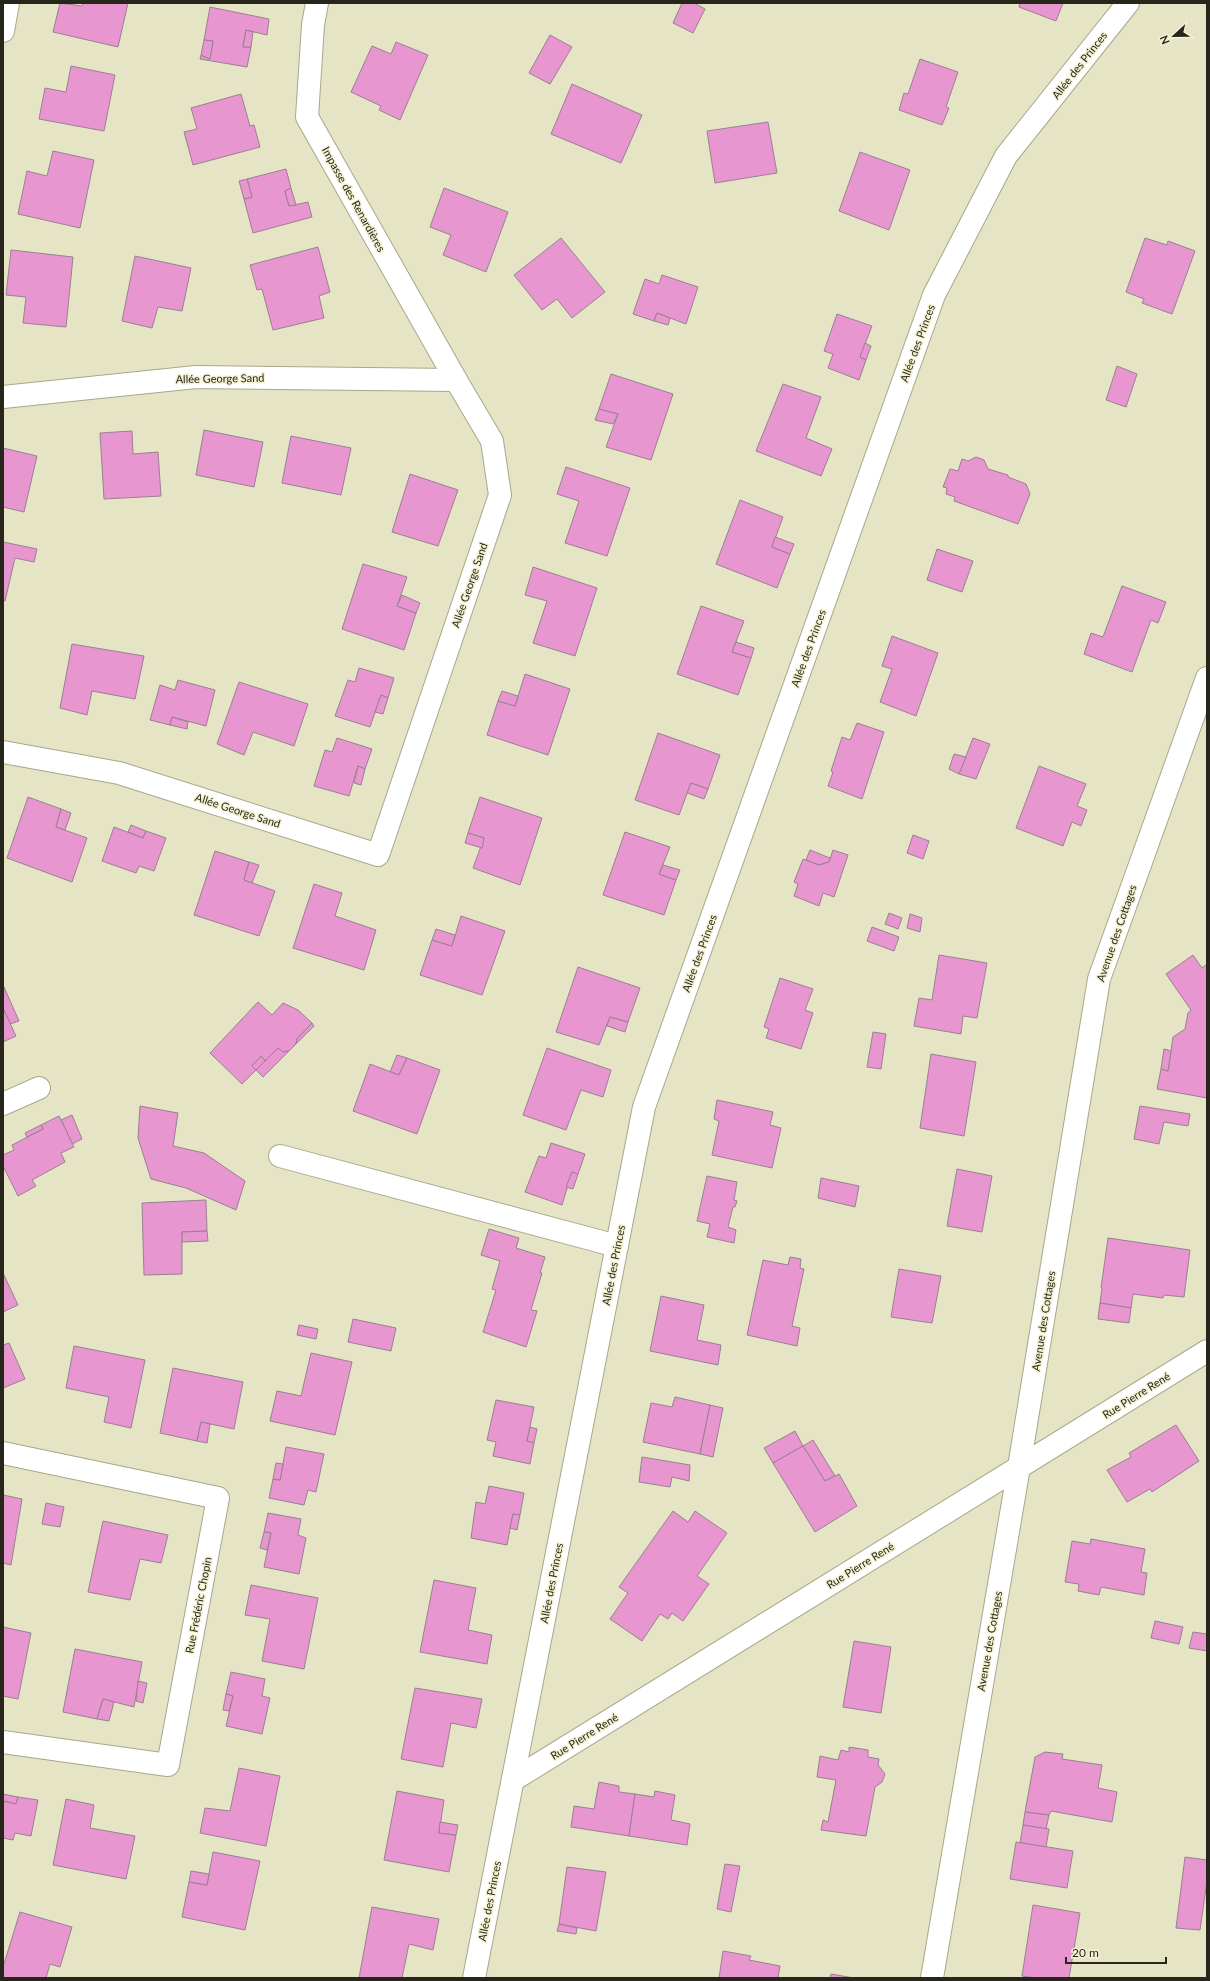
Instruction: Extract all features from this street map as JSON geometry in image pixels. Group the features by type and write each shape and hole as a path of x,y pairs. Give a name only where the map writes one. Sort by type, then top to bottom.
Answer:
{"street":[{"path":"3,31 8,3"},
{"name":"Impasse des Renardières","path":"317,3 313,25 308,117 456,380"},
{"name":"Allée des Princes","path":"474,1978 644,1108 934,295 1006,156 1128,3"},
{"name":"Allée George Sand","path":"3,397 196,377 456,380 492,441 500,495 378,855 119,773 3,752"},
{"name":"Avenue des Cottages","path":"932,1978 1019,1467 1099,979 1207,678"},
{"path":"3,1104 39,1088"},
{"path":"280,1156 617,1246"},
{"name":"Rue Pierre René","path":"513,1780 1207,1351"},
{"name":"Rue Frédéric Chopin","path":"3,1453 218,1498 168,1765 3,1742"}],"building":[{"path":"60,3 82,6 83,3 128,3 118,47 53,32"},
{"path":"682,3 694,3 705,9 693,33 673,23"},
{"path":"1020,3 1063,3 1056,21 1019,7"},
{"path":"210,7 269,19 267,35 246,30 243,47 251,47 247,67 200,59 201,55 210,59 213,41 204,40"},
{"path":"246,30 253,32 251,47 243,47"},
{"path":"550,35 572,47 550,84 529,73"},
{"path":"204,40 213,41 210,59 201,55"},
{"path":"396,42 428,55 400,120 379,110 381,106 351,92 372,46 391,54"},
{"path":"920,59 958,72 946,107 949,108 942,125 899,110 904,93 908,94"},
{"path":"71,66 115,75 104,131 39,119 45,88 66,92"},
{"path":"572,84 642,115 621,163 551,134"},
{"path":"241,94 250,126 254,125 260,147 193,165 184,132 197,129 191,108"},
{"path":"768,122 777,173 715,183 707,131"},
{"path":"53,151 94,160 80,228 18,214 27,171 47,176"},
{"path":"860,152 910,170 889,230 839,211"},
{"path":"286,169 291,188 285,191 289,206 308,202 312,217 253,233 244,199 252,197 247,179"},
{"path":"247,179 252,197 244,199 239,181"},
{"path":"291,188 296,205 289,206 285,191"},
{"path":"444,188 508,212 486,272 443,255 451,235 430,227"},
{"path":"561,238 605,292 572,318 557,299 542,310 514,275"},
{"path":"1145,238 1167,245 1168,241 1195,251 1172,314 1142,303 1144,299 1126,292"},
{"path":"318,247 330,292 319,296 324,318 273,330 262,289 257,290 250,265"},
{"path":"11,250 73,257 66,327 23,323 26,297 6,295"},
{"path":"135,256 191,268 182,311 158,307 152,328 122,321"},
{"path":"662,275 698,287 686,324 657,313 654,321 633,314 645,279 659,284"},
{"path":"657,313 670,318 668,325 654,321"},
{"path":"837,314 872,326 860,357 866,360 859,380 828,368 833,354 824,351"},
{"path":"865,343 871,346 866,360 860,357"},
{"path":"1117,366 1137,374 1126,407 1106,400"},
{"path":"611,374 673,394 651,460 606,447 618,414 599,409"},
{"path":"783,384 821,397 806,438 832,449 821,476 756,451"},
{"path":"599,409 618,414 613,424 595,420"},
{"path":"204,430 263,442 254,487 196,475"},
{"path":"132,431 133,454 158,452 161,496 104,499 100,433"},
{"path":"291,436 351,448 341,495 282,483"},
{"path":"3,448 37,456 24,512 3,507"},
{"path":"976,457 984,460 988,469 1008,475 1008,477 1026,484 1030,494 1018,524 954,501 955,497 946,494 947,488 943,487 950,469 958,471 962,459 968,461"},
{"path":"566,467 630,488 607,556 565,543 579,501 557,494"},
{"path":"410,474 458,490 438,546 392,532"},
{"path":"740,500 783,517 772,547 790,554 777,588 716,564"},
{"path":"775,537 794,544 790,554 772,547"},
{"path":"3,542 37,549 34,562 15,558 5,601 3,600"},
{"path":"937,549 973,561 962,592 927,580"},
{"path":"363,564 407,577 397,606 416,613 404,650 342,629"},
{"path":"533,567 597,588 575,656 533,643 547,601 525,595"},
{"path":"1122,586 1166,602 1158,623 1151,620 1132,672 1084,654 1091,633 1103,637"},
{"path":"402,595 420,603 416,613 397,606"},
{"path":"701,606 744,621 732,652 751,658 738,695 677,674"},
{"path":"892,636 938,653 916,716 880,702 892,669 882,666"},
{"path":"736,642 754,648 751,658 732,652"},
{"path":"72,644 144,656 135,699 92,691 87,715 60,708"},
{"path":"359,668 394,678 388,698 381,695 370,727 335,716 348,680 355,682"},
{"path":"525,674 570,689 548,755 487,735 498,701 515,706"},
{"path":"178,680 215,690 206,726 172,717 170,725 150,720 160,685 175,690"},
{"path":"239,682 308,704 294,746 253,732 244,755 217,744"},
{"path":"502,691 518,696 515,706 498,701"},
{"path":"381,695 388,698 383,714 375,712"},
{"path":"172,717 188,722 187,729 170,725"},
{"path":"857,723 884,732 862,799 828,786 833,772 831,771 842,737 850,740"},
{"path":"658,733 720,755 708,789 691,783 679,815 635,800"},
{"path":"337,738 372,749 365,769 358,766 349,796 314,786 325,750 332,752"},
{"path":"973,738 990,744 976,779 959,774"},
{"path":"954,754 966,757 959,774 949,769"},
{"path":"358,766 365,769 361,785 354,783"},
{"path":"1039,766 1086,784 1077,806 1087,810 1081,826 1072,822 1063,846 1016,828"},
{"path":"691,783 708,789 704,799 687,793"},
{"path":"28,797 61,809 56,827 87,838 72,882 7,858"},
{"path":"480,797 542,818 520,885 473,868 484,838 468,833"},
{"path":"61,809 71,813 65,830 56,827"},
{"path":"131,825 146,831 143,838 128,832"},
{"path":"114,827 143,838 146,831 166,838 154,871 139,866 136,873 102,861"},
{"path":"625,832 670,847 659,874 676,880 664,915 603,895"},
{"path":"468,833 484,838 482,848 465,843"},
{"path":"913,835 929,841 923,859 907,853"},
{"path":"810,850 830,858 829,862 819,865 806,860"},
{"path":"833,850 848,855 834,897 823,893 819,906 794,896 798,884 794,882 803,859 819,865 829,862"},
{"path":"215,851 249,862 244,880 275,891 259,936 194,915"},
{"path":"249,862 259,865 252,883 244,880"},
{"path":"663,865 680,870 676,880 659,874"},
{"path":"314,884 342,893 335,916 376,930 364,970 293,948"},
{"path":"889,913 902,918 898,929 885,924"},
{"path":"910,914 922,918 920,932 907,928"},
{"path":"461,916 505,931 482,995 420,975 432,940 452,946"},
{"path":"872,927 899,937 894,951 867,941"},
{"path":"436,929 455,935 452,946 432,940"},
{"path":"939,955 987,963 977,1018 963,1016 961,1034 914,1026 919,998 932,1000"},
{"path":"1193,955 1202,968 1207,964 1207,1098 1157,1089 1161,1069 1168,1071 1173,1037 1185,1029 1188,1013 1191,1010 1166,974"},
{"path":"578,967 640,988 628,1022 610,1017 599,1045 556,1032"},
{"path":"780,978 813,989 805,1010 813,1013 801,1049 766,1038 769,1029 764,1027"},
{"path":"4,987 19,1021 10,1024 3,1008"},
{"path":"258,1002 272,1015 283,1003 298,1010 312,1023 297,1039 296,1044 289,1051 283,1052 278,1048 265,1061 261,1056 252,1066 256,1070 242,1084 210,1053"},
{"path":"3,1008 16,1036 3,1042"},
{"path":"610,1017 628,1022 625,1032 607,1026"},
{"path":"312,1023 314,1026 296,1044 297,1039"},
{"path":"873,1032 886,1034 881,1069 867,1067"},
{"path":"278,1048 283,1052 289,1051 263,1077 256,1070"},
{"path":"547,1048 611,1070 603,1097 581,1090 566,1130 523,1115"},
{"path":"1164,1049 1171,1051 1168,1071 1161,1069"},
{"path":"931,1054 976,1062 964,1136 920,1128"},
{"path":"397,1055 407,1058 399,1075 390,1072"},
{"path":"261,1056 265,1061 256,1070 252,1066"},
{"path":"407,1058 440,1070 417,1134 353,1111 370,1064 399,1075"},
{"path":"717,1100 773,1112 770,1125 781,1128 772,1168 712,1155 719,1121 714,1119"},
{"path":"140,1106 178,1113 173,1146 204,1153 245,1181 236,1210 186,1188 151,1179 138,1138"},
{"path":"1140,1106 1190,1114 1188,1126 1164,1122 1159,1144 1134,1139"},
{"path":"72,1115 82,1139 72,1144 61,1120"},
{"path":"59,1116 74,1147 61,1153 65,1162 32,1180 36,1186 18,1196 3,1166 3,1155 14,1150 12,1145 43,1129 41,1125"},
{"path":"41,1125 43,1129 27,1137 25,1133"},
{"path":"551,1143 585,1154 578,1174 572,1172 562,1205 525,1192 539,1156 546,1158"},
{"path":"957,1169 992,1176 982,1232 947,1226"},
{"path":"572,1172 578,1174 573,1189 566,1187"},
{"path":"707,1176 737,1182 734,1200 737,1201 735,1207 733,1207 728,1227 736,1230 734,1243 707,1237 710,1224 697,1221"},
{"path":"821,1178 859,1186 855,1207 818,1198"},
{"path":"206,1200 207,1231 182,1232 182,1274 144,1275 142,1203"},
{"path":"489,1229 519,1238 516,1248 545,1257 531,1310 537,1311 526,1347 483,1332 496,1290 492,1289 500,1261 481,1255"},
{"path":"207,1231 208,1241 182,1242 182,1232"},
{"path":"1108,1238 1190,1250 1184,1297 1164,1295 1163,1298 1133,1294 1131,1308 1100,1303"},
{"path":"790,1257 801,1259 800,1268 804,1269 792,1326 800,1328 797,1346 747,1335 763,1260 788,1265"},
{"path":"899,1269 941,1276 932,1323 891,1317"},
{"path":"3,1273 18,1305 3,1312"},
{"path":"661,1296 704,1305 697,1340 721,1345 718,1365 650,1351"},
{"path":"1100,1303 1131,1308 1129,1323 1098,1319"},
{"path":"353,1319 396,1328 391,1351 348,1342"},
{"path":"299,1325 318,1329 316,1339 297,1335"},
{"path":"9,1343 25,1379 3,1388 3,1345"},
{"path":"74,1346 145,1360 131,1428 104,1422 109,1397 66,1388"},
{"path":"311,1353 352,1362 335,1435 270,1421 277,1391 301,1396"},
{"path":"173,1368 243,1382 234,1429 201,1422 197,1441 160,1433"},
{"path":"675,1397 710,1405 700,1454 643,1442 651,1403 672,1407"},
{"path":"496,1400 534,1407 527,1441 534,1443 530,1464 493,1456 496,1442 487,1440"},
{"path":"710,1405 723,1408 713,1457 700,1454"},
{"path":"201,1422 210,1424 207,1443 197,1441"},
{"path":"1176,1425 1199,1461 1152,1492 1150,1489 1127,1502 1107,1470 1131,1457 1129,1453"},
{"path":"530,1427 537,1429 534,1443 527,1441"},
{"path":"795,1431 803,1446 773,1463 764,1448"},
{"path":"813,1440 835,1476 825,1481 803,1446"},
{"path":"803,1446 825,1481 839,1474 857,1506 815,1532 773,1463"},
{"path":"286,1447 324,1454 316,1492 308,1490 304,1505 269,1498 273,1479 280,1480"},
{"path":"642,1457 690,1465 689,1481 672,1477 670,1487 639,1482"},
{"path":"276,1463 283,1464 280,1480 273,1479"},
{"path":"489,1486 524,1493 520,1515 513,1514 507,1545 471,1538 476,1502 485,1504"},
{"path":"3,1495 22,1499 11,1565 3,1563"},
{"path":"46,1503 64,1507 60,1527 42,1524"},
{"path":"673,1511 688,1522 695,1511 727,1533 697,1576 709,1584 683,1621 672,1613 668,1619 660,1614 642,1641 610,1619 628,1593 619,1587"},
{"path":"268,1513 301,1519 298,1535 306,1538 299,1574 264,1567 271,1533 264,1532"},
{"path":"513,1514 520,1515 517,1530 510,1528"},
{"path":"103,1521 168,1535 161,1563 140,1559 130,1600 88,1592"},
{"path":"264,1532 271,1533 267,1550 260,1548"},
{"path":"1091,1539 1145,1549 1141,1572 1147,1573 1144,1595 1101,1587 1099,1595 1078,1591 1079,1584 1065,1582 1072,1541 1090,1544"},
{"path":"434,1580 476,1588 468,1630 492,1635 487,1664 420,1652"},
{"path":"251,1585 318,1598 304,1669 262,1661 270,1619 245,1615"},
{"path":"1155,1621 1183,1627 1179,1644 1151,1638"},
{"path":"3,1627 31,1633 18,1699 3,1696"},
{"path":"1193,1632 1207,1634 1207,1651 1189,1648"},
{"path":"854,1641 891,1647 881,1713 843,1707"},
{"path":"75,1649 142,1662 134,1707 103,1699 97,1719 63,1712"},
{"path":"231,1672 265,1679 262,1696 270,1698 262,1734 226,1726 233,1696 226,1694"},
{"path":"138,1681 147,1683 143,1703 136,1701"},
{"path":"415,1688 482,1699 476,1728 451,1723 443,1767 401,1759"},
{"path":"226,1694 233,1696 229,1711 223,1710"},
{"path":"103,1699 114,1702 109,1721 97,1719"},
{"path":"849,1747 868,1750 868,1757 879,1759 878,1765 885,1774 882,1782 875,1787 866,1836 821,1830 823,1820 828,1822 836,1780 817,1777 820,1756 838,1760 841,1750 849,1752"},
{"path":"1045,1752 1063,1754 1062,1759 1102,1765 1098,1788 1117,1792 1112,1822 1051,1811 1049,1815 1025,1812 1035,1757"},
{"path":"239,1768 280,1776 266,1846 200,1833 205,1808 230,1811"},
{"path":"599,1782 619,1786 619,1792 635,1794 629,1836 571,1827 574,1806 594,1809"},
{"path":"397,1791 444,1800 439,1833 456,1835 449,1872 384,1860"},
{"path":"655,1791 675,1795 671,1820 690,1824 687,1845 629,1836 635,1794 654,1797"},
{"path":"3,1794 18,1797 16,1804 3,1801"},
{"path":"18,1797 38,1800 31,1836 15,1833 13,1840 3,1838 3,1801 16,1804"},
{"path":"66,1799 94,1805 90,1828 135,1836 126,1879 53,1865"},
{"path":"1025,1812 1049,1815 1046,1829 1023,1825"},
{"path":"440,1822 458,1825 456,1835 439,1833"},
{"path":"1023,1825 1049,1829 1046,1847 1020,1843"},
{"path":"1016,1842 1073,1851 1067,1888 1010,1879"},
{"path":"213,1852 260,1861 245,1930 182,1917 189,1882 207,1885"},
{"path":"1185,1857 1207,1860 1207,1881 1200,1930 1176,1928"},
{"path":"725,1864 740,1866 731,1912 717,1909"},
{"path":"567,1867 606,1872 596,1931 559,1924"},
{"path":"191,1871 209,1874 207,1885 189,1882"},
{"path":"1033,1905 1080,1913 1069,1978 1036,1978 1022,1976"},
{"path":"372,1907 439,1919 433,1950 409,1944 402,1978 359,1978"},
{"path":"20,1912 72,1927 60,1967 50,1964 46,1978 3,1978 3,1967"},
{"path":"559,1924 577,1928 576,1934 557,1931"},
{"path":"723,1951 751,1956 749,1960 780,1966 778,1978 719,1978"},
{"path":"831,1974 854,1978 830,1978"}]}
